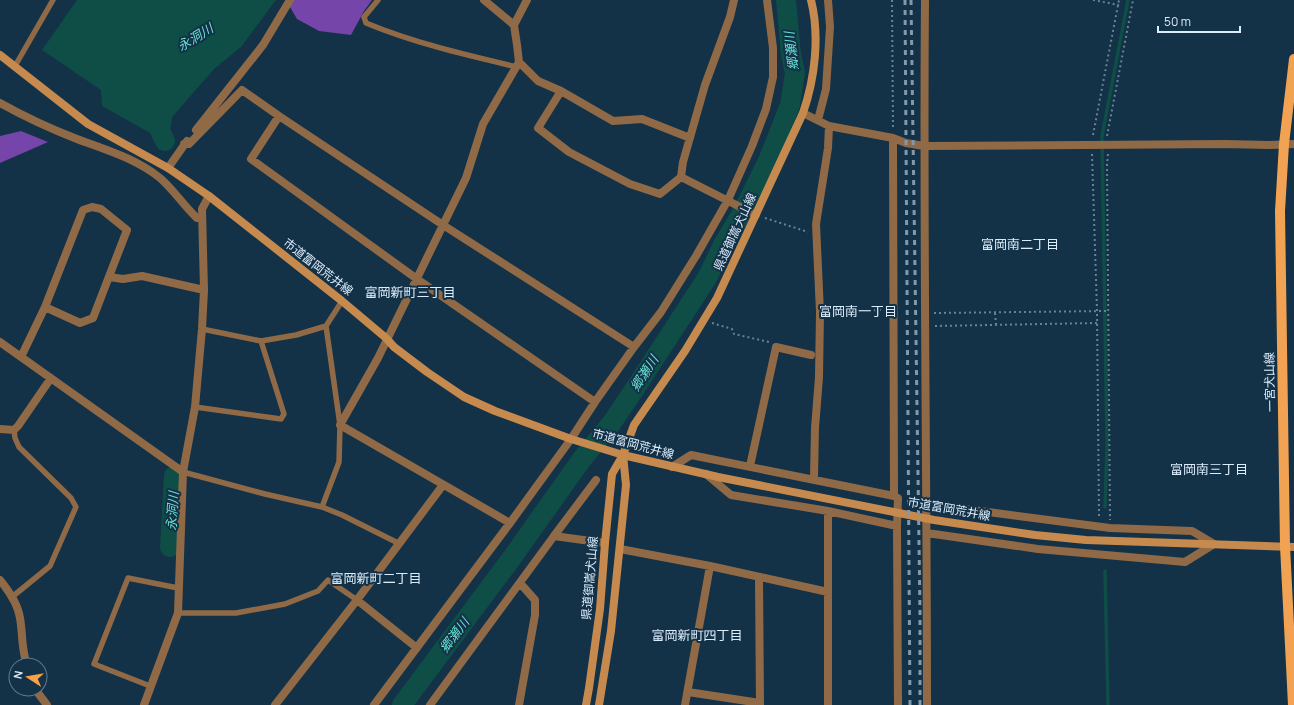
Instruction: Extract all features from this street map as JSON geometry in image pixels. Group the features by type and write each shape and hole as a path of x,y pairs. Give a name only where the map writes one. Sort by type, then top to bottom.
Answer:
{"main road":[{"name":"一宮犬山線","path":"1293,705 1280,211 1289,144 1294,59"}],"street":[{"path":"168,168 184,144 240,76 263,45 290,0"},
{"path":"484,0 514,25"},
{"path":"510,523 340,426 378,358 386,338 417,279 466,178 483,124 518,65 514,25 527,0"},
{"path":"561,91 538,128 569,152 630,184 660,194 681,177 683,162 705,84 730,17 734,0"},
{"path":"374,705 510,523 571,439 634,347 661,312 696,256 728,200 752,146 766,109 773,77 773,48 767,0"},
{"name":"県道御嵩犬山線","path":"586,705 600,609 604,543 612,474 623,455 634,425 704,321 717,298 803,113 810,94 815,60 815,17 810,0"},
{"path":"818,120 826,89 830,27 828,0"},
{"path":"925,0 924,146 927,705"},
{"name":"市道富岡荒井線","path":"0,55 88,124 168,168 209,196 342,301 411,360 464,397 495,411 571,439 623,455 718,477 934,520 1035,536 1086,540 1290,546"},
{"path":"518,65 538,81 561,91 613,121 642,119 690,138"},
{"path":"184,144 189,144 242,90 443,225 634,347"},
{"path":"0,103 26,117 70,136 114,151 146,168 161,178 197,218 202,218"},
{"path":"803,113 829,126 894,138 906,143 924,146 1289,144"},
{"path":"279,116 251,159 417,279 595,402"},
{"path":"814,478 815,428 819,377 820,312 816,224 828,148 829,126"},
{"path":"894,138 894,496"},
{"path":"681,177 756,215"},
{"path":"144,705 178,613 183,472 195,407 202,329 204,290 202,209 209,196"},
{"path":"21,357 45,307 83,210 92,207 101,209 127,230 93,318 80,323 45,307"},
{"path":"109,276 123,279 142,276 204,290"},
{"path":"0,342 183,472"},
{"path":"750,466 776,348 811,355"},
{"path":"0,429 14,430 18,426 51,378"},
{"name":"県道御嵩犬山線","path":"599,705 611,631 620,549 626,480 623,455"},
{"path":"672,467 691,455 814,478 898,498 898,705"},
{"path":"706,474 731,495 828,511 897,526"},
{"path":"430,705 596,480"},
{"path":"275,705 357,600 398,543 443,485"},
{"path":"927,504 1110,528 1192,531 1214,544 1185,562 1038,549 927,533"},
{"path":"828,511 828,705"},
{"path":"554,536 604,543"},
{"path":"620,549 710,566 828,592"},
{"path":"685,705 710,566"},
{"path":"688,692 760,704 759,578"},
{"path":"0,580 12,596 20,617 25,657"},
{"path":"519,705 535,615 535,600 520,583"},
{"path":"357,600 417,648"}],"lane":[{"path":"15,66 53,0"},
{"path":"378,0 364,17 366,23 394,35 459,53 518,65"},
{"path":"322,507 339,462 340,426 326,326 342,301"},
{"path":"202,329 261,341 296,335 326,326"},
{"path":"195,407 281,419 284,414 261,341"},
{"path":"12,596 50,566 76,507 71,498 19,447 15,438 14,430"},
{"path":"183,472 322,507 342,515 398,543"},
{"path":"150,686 94,664 128,578 178,588"},
{"path":"178,613 236,613 285,604 318,591 328,580 357,600"}],"path":[{"path":"892,0 894,138"},
{"path":"1093,0 1119,5"},
{"path":"1099,526 1097,311 1101,145 1119,0"},
{"path":"1101,145 1107,137 1133,0"},
{"path":"1101,145 1107,165 1110,528"},
{"path":"756,215 808,231 808,239"},
{"path":"820,312 894,310"},
{"path":"925,314 1108,311"},
{"path":"995,312 996,325"},
{"path":"704,321 732,329 734,334 773,343 776,348"},
{"path":"925,326 1097,323"}],"shaded area":[{"path":"286,0 372,0 364,11 351,35 319,31 297,19"},
{"path":"21,131 48,142 0,163 0,136"}],"water":[{"path":"77,0 276,0 241,47 214,69 160,131 152,134 102,106 101,90 42,50"}],"waterway":[{"name":"郷瀬川","path":"402,705 511,559 582,459 611,424 707,278 768,161 790,105 795,73 791,54 786,0"},
{"path":"1105,507 1107,445 1102,136 1128,0"},
{"name":"永洞川","path":"164,104 160,131 165,141"},
{"name":"永洞川","path":"170,547 174,476"},
{"path":"1105,571 1108,705"}],"railway":[{"path":"905,0 910,705"},
{"path":"911,0 920,705"}],"district":[{"name":"富岡南二丁目","path":"1020,244"},
{"name":"富岡新町三丁目","path":"410,292"},
{"name":"富岡南一丁目","path":"858,311"},
{"name":"富岡南三丁目","path":"1209,469"},
{"name":"富岡新町二丁目","path":"376,578"},
{"name":"富岡新町四丁目","path":"697,635"}]}
